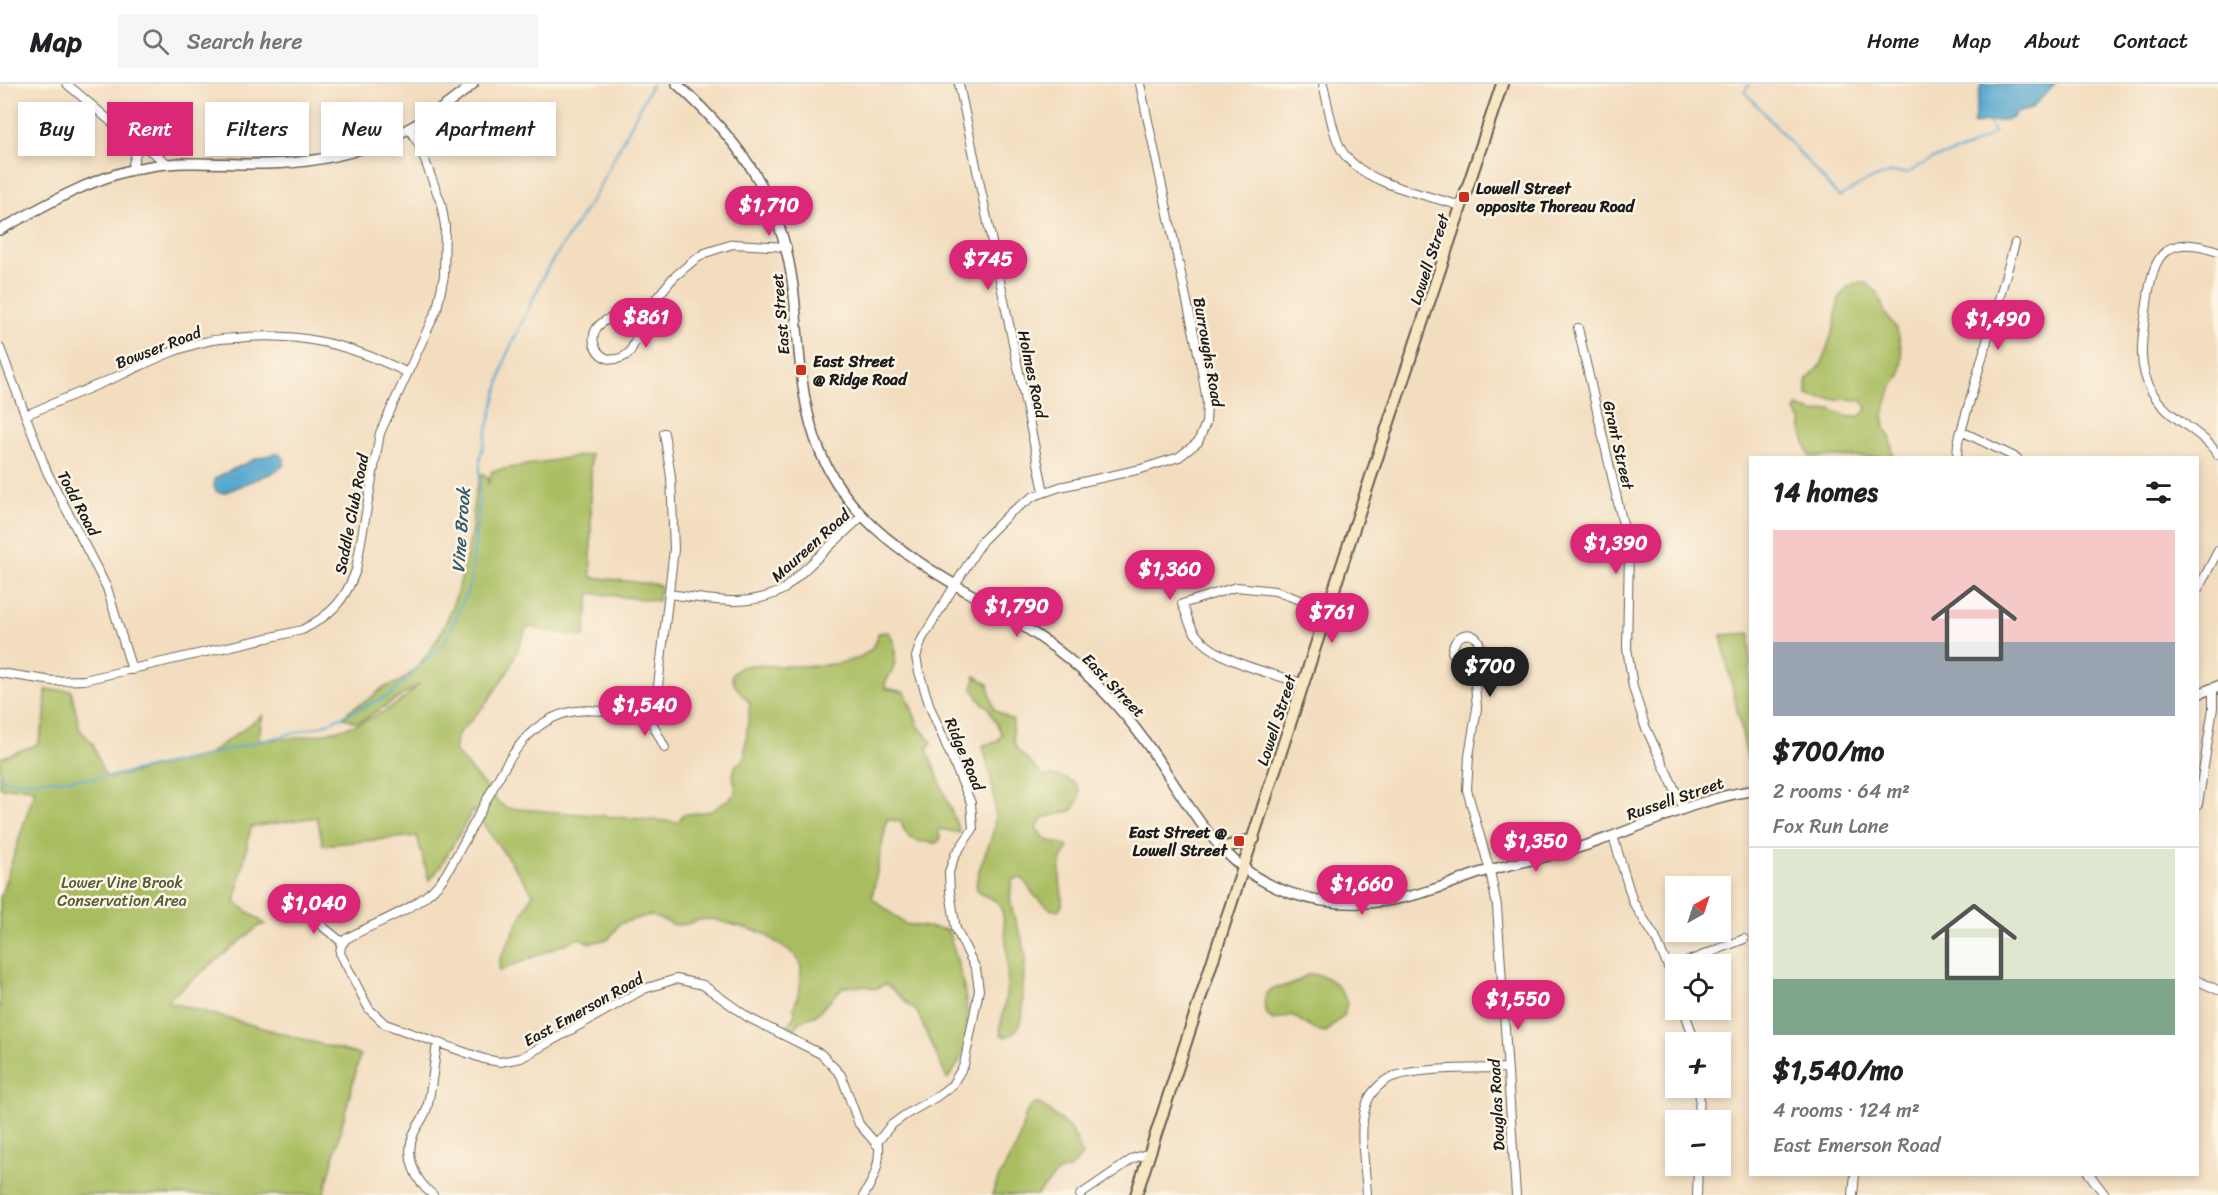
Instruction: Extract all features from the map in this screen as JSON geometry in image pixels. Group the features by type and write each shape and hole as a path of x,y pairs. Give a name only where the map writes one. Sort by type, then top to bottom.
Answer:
{"main road":[{"name":"Lowell Street","path":"1137,1195 1502,84"},
{"path":"1222,848 1254,839"}],"street":[{"path":"68,84 107,116"},
{"path":"0,230 86,186 131,171 168,164 264,165 326,159 376,145 433,115 473,84"},
{"name":"Holmes Road","path":"959,84 1044,492"},
{"name":"Burroughs Road","path":"956,584 981,541 994,527 1034,496 1060,487 1141,469 1179,457 1198,442 1206,423 1207,402 1202,372 1140,84"},
{"path":"1323,84 1341,149 1355,166 1371,176 1461,206"},
{"name":"East Street","path":"682,86 730,138 754,169 778,219 786,247 795,297 799,355 807,409 821,454 849,502 861,517 902,551 1029,629 1077,666 1112,701 1144,739 1200,822 1222,848 1244,868 1259,880 1305,898 1335,903 1393,900 1490,871 1577,849"},
{"name":"Saddle Club Road","path":"0,673 53,681 84,680 302,630 323,619 349,590 356,570 380,433 437,309 444,276 445,226 441,203 419,145 409,128"},
{"path":"131,171 135,156"},
{"path":"157,156 168,164"},
{"path":"1957,456 1961,431 2015,243"},
{"path":"656,300 602,322 594,333 593,341 599,354 611,360 625,357 630,352 656,300 682,269 705,253 733,244 786,247"},
{"path":"2218,251 2196,244 2186,244 2170,249 2159,258 2150,279 2141,353 2147,382 2159,402 2173,417 2205,439 2218,455"},
{"name":"Grant Street","path":"1578,328 1629,551 1627,648 1633,687 1645,726 1684,809"},
{"name":"Bowser Road","path":"26,415 176,351 204,341 220,339 257,335 295,336 333,343 374,356 408,373"},
{"name":"Todd Road","path":"0,348 47,472 107,588 132,670"},
{"path":"1961,431 2014,456"},
{"path":"301,909 343,943 350,937 423,899 438,886 446,874 510,757 531,732 559,715 578,711 588,710 640,717 648,715 655,707 660,682 674,526 671,477 664,433"},
{"name":"Maureen Road","path":"669,594 741,601 773,596 784,589 861,517"},
{"path":"2199,587 2218,551"},
{"name":"Ridge Road","path":"876,1144 890,1126 905,1114 936,1097 952,1085 964,1065 980,990 976,969 956,929 949,872 955,855 973,829 971,803 930,707 916,657 922,639 956,584"},
{"path":"1304,684 1245,665 1212,650 1193,631 1182,604 1236,587 1275,591 1328,610"},
{"name":"Douglas Road","path":"1470,665 1475,684 1477,708 1468,766 1467,790 1490,871 1497,906 1516,1195"},
{"path":"2199,694 2215,687 2199,798"},
{"path":"648,715 665,748"},
{"name":"Russell Street","path":"1577,849 1684,809 1749,791"},
{"path":"1612,836 1634,902 1665,954"},
{"path":"1706,954 1744,939"},
{"name":"East Emerson Road","path":"343,943 340,948 341,957 373,1014 388,1026 484,1059 507,1062 538,1049 644,989 676,979 703,985 749,1018 816,1051 830,1061 841,1075 859,1124 876,1144"},
{"path":"2199,981 2218,990"},
{"path":"433,1195 423,1186 414,1172 411,1147 413,1137 427,1107 437,1043"},
{"path":"1367,1195 1363,1144 1364,1116 1367,1102 1373,1091 1390,1078 1406,1074 1442,1070 1507,1068"},
{"path":"864,1195 872,1183 879,1155 879,1147 876,1144"},
{"path":"1080,1195 1134,1158 1150,1153"},
{"path":"1698,1176 1698,1195"},
{"path":"1853,1195 1855,1176"},
{"path":"2091,1176 2105,1195"}],"green space":[{"path":"1856,283 1866,283 1877,292 1886,315 1896,327 1899,337 1902,353 1901,373 1891,390 1883,414 1885,428 1891,439 1893,456 1810,456 1802,433 1802,422 1795,411 1797,407 1816,413 1830,409 1855,417 1860,416 1866,408 1862,401 1821,399 1807,395 1807,380 1822,363 1835,324 1838,301 1847,287"},
{"name":"Lower Vine Brook Conservation Area","path":"591,454 591,577 660,585 658,601 590,593 584,637 527,627 509,670 485,705 458,734 454,750 499,803 507,808 679,822 682,815 712,811 736,791 733,774 736,765 744,760 750,703 735,686 732,674 741,667 750,665 803,666 844,662 861,656 873,647 878,633 888,632 893,640 895,656 894,666 885,688 905,692 919,727 932,742 927,749 960,833 939,829 940,840 936,843 918,841 906,834 901,822 887,819 872,898 905,924 948,930 959,966 967,1006 967,1026 965,1045 958,1063 947,1079 917,1012 886,984 875,989 867,986 843,987 815,1016 801,1020 794,1030 786,1027 795,1015 794,1007 800,989 801,967 796,956 763,933 712,919 675,925 649,915 619,924 609,939 590,943 579,938 499,971 500,959 533,893 473,810 440,867 429,881 417,836 323,845 317,817 251,827 235,902 265,924 259,926 169,998 169,1002 360,1055 324,1195 0,1195 0,898 35,789 0,788 0,758 38,744 45,719 46,690 71,690 80,730 93,744 103,772 110,778 207,755 263,715 258,740 302,737 345,728 365,721 403,699 420,684 365,719 356,722 344,718 351,709 408,675 423,660 437,639 452,608 462,575 472,527 475,493 483,474 488,478 488,485 492,471"},
{"path":"1749,633 1749,765 1721,635"},
{"path":"975,676 988,684 994,709 1013,721 1016,748 1043,776 1067,779 1077,786 1079,791 1079,799 1073,810 1043,818 1036,828 1045,838 1066,845 1068,849 1063,856 1060,870 1062,906 1058,910 1052,910 1034,895 1022,878 1013,879 1012,910 1025,956 1023,1010 1021,1023 1017,1029 1005,1037 1001,1035 1000,1027 1007,980 1003,914 997,902 978,892 977,889 980,867 993,834 995,817 992,786 983,745 996,742 1002,735 988,707 980,701 973,689"},
{"path":"1309,974 1328,978 1341,990 1347,1002 1344,1015 1326,1032 1315,1030 1292,1015 1273,1020 1265,1009 1265,999 1270,991 1276,987 1293,984"},
{"path":"1035,1104 1040,1104 1066,1125 1079,1145 1082,1155 1071,1168 1058,1172 1037,1195 992,1195 1017,1145 1027,1111"}],"water":[{"path":"1981,84 2055,84 2031,109 2019,112 2010,119 1973,124"},
{"path":"276,453 284,459 284,465 274,472 224,493 217,492 214,487 215,479 219,476 255,459"}],"waterway":[{"name":"Vine Brook","path":"0,778 15,781 100,778 196,758 321,726 390,695 445,642 470,585 479,505 480,458 506,356 547,269 595,195 652,84"},
{"path":"1749,84 1745,92 1839,197 1867,181 1893,172 1908,173 1932,159 1968,148 1994,133 1990,123"}],"place":[{"name":"Lowell Street opposite Thoreau Road","path":"1464,197"},
{"name":"East Street @ Ridge Road","path":"801,370"},
{"name":"East Street @ Lowell Street","path":"1239,841"}]}
